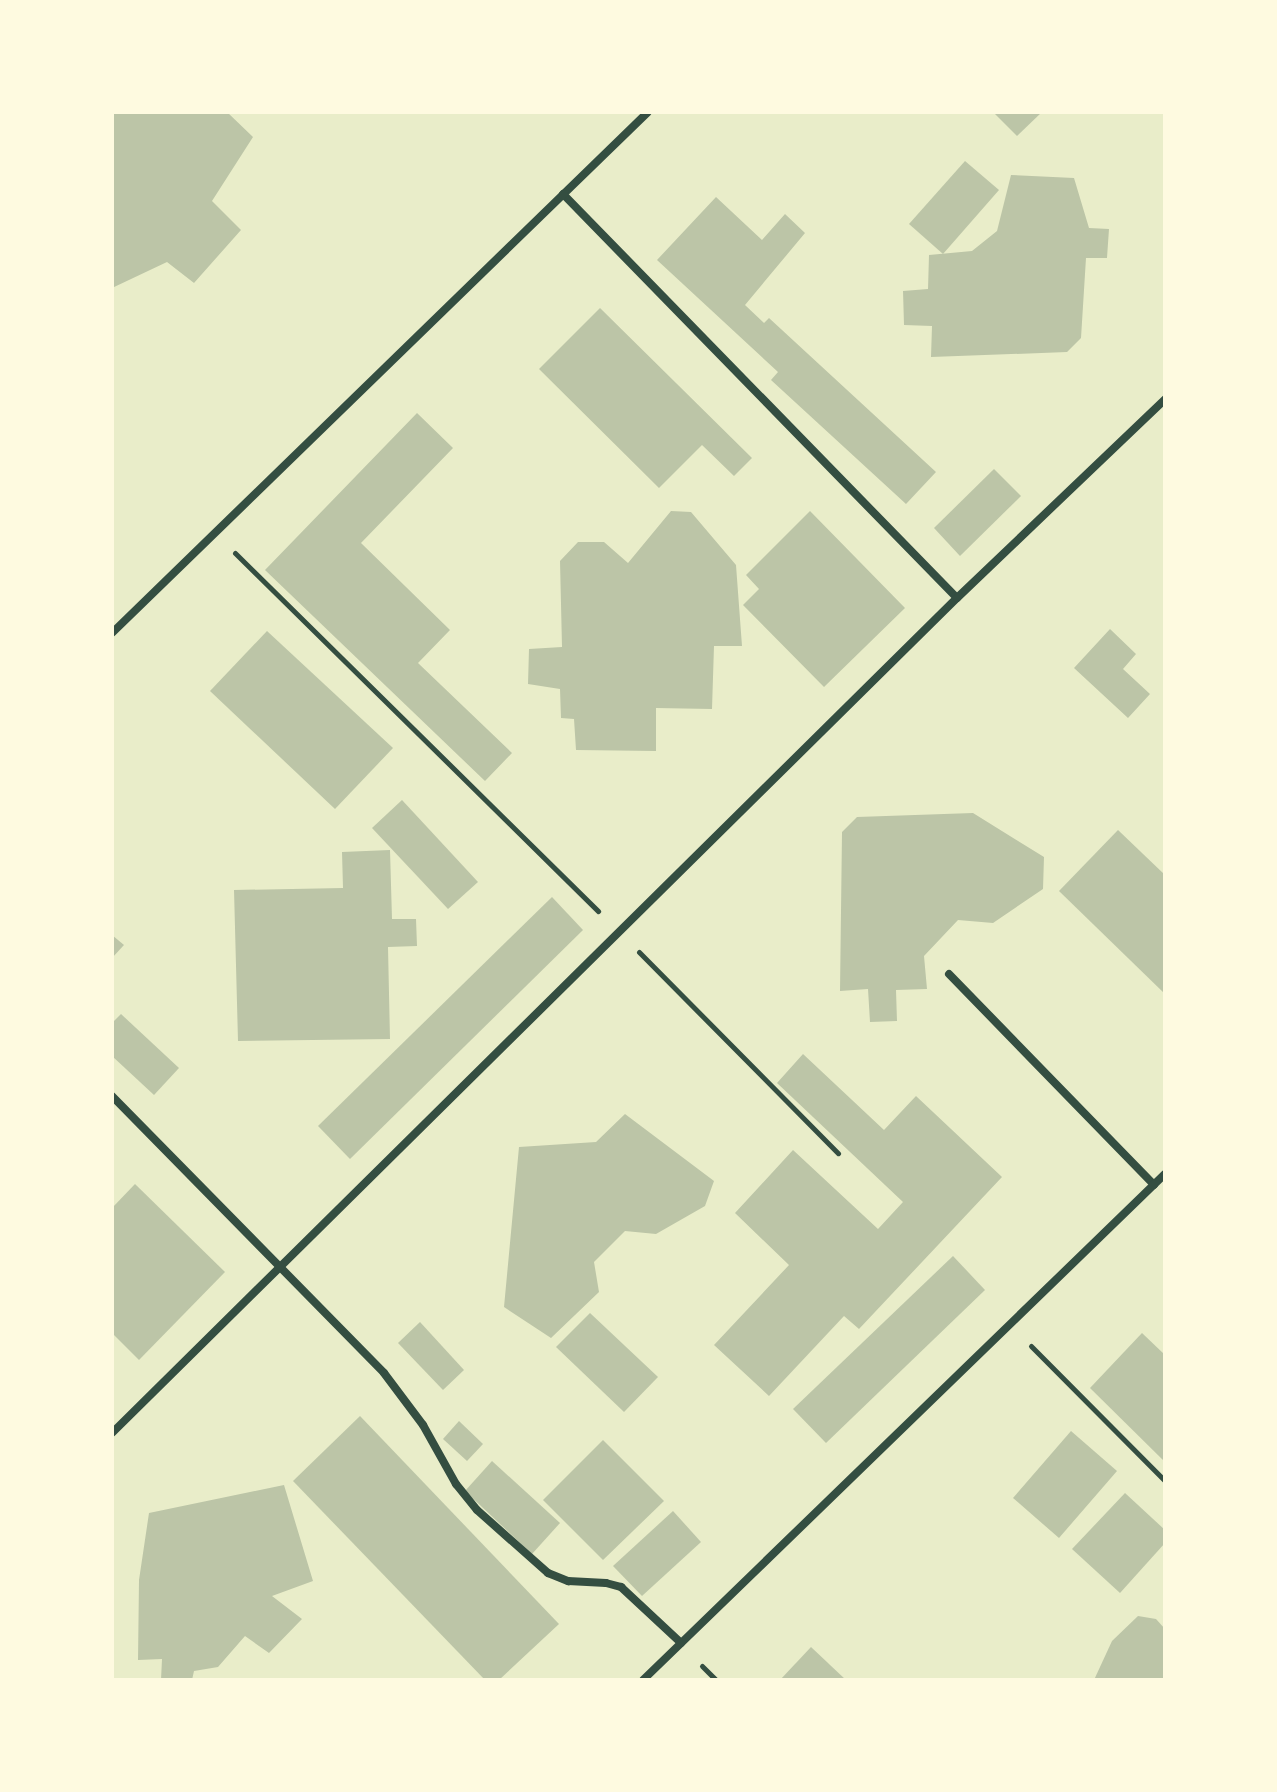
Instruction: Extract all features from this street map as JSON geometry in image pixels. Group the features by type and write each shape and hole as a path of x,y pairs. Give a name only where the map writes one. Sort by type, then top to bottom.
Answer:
{"street":[{"path":"112,633 648,112"},
{"path":"563,194 957,598"},
{"path":"112,1433 281,1270 957,598 1165,399"},
{"path":"949,974 1154,1185"},
{"path":"112,1096 398,1390 423,1425 456,1484 477,1510 548,1573 568,1581 621,1587 681,1643"},
{"path":"643,1680 1165,1174"}],"path":[{"path":"215,533 838,1153"},
{"path":"1010,1324 1165,1481"}],"building":[{"path":"112,112 227,112 253,137 212,201 241,230 194,283 167,262 112,288"},
{"path":"993,112 1042,112 1017,136"},
{"path":"965,161 999,190 943,254 909,224"},
{"path":"1011,175 1074,178 1089,228 1109,229 1107,258 1086,258 1081,338 1067,352 931,357 932,326 904,325 903,291 928,289 929,255 972,251 997,231"},
{"path":"716,197 762,240 785,214 805,233 745,305 764,323 769,318 936,472 906,504 771,380 778,372 657,260"},
{"path":"600,308 752,458 734,476 702,445 659,488 539,369"},
{"path":"417,413 453,448 361,543 450,630 418,663 512,753 485,781 265,570"},
{"path":"994,469 1021,496 960,556 934,528"},
{"path":"671,511 691,512 736,565 742,646 714,646 712,709 656,708 656,751 576,750 574,719 561,718 560,689 528,684 529,649 562,647 560,561 578,542 604,542 628,563"},
{"path":"810,511 905,608 824,687 743,605 759,589 746,575"},
{"path":"1110,629 1136,654 1123,669 1150,694 1128,718 1074,668"},
{"path":"267,631 393,748 335,809 210,691"},
{"path":"402,800 478,882 448,909 372,828"},
{"path":"973,813 1044,857 1043,889 993,923 958,920 924,956 927,989 896,990 897,1021 870,1022 868,989 840,991 842,832 857,817"},
{"path":"1118,830 1165,875 1165,994 1059,891"},
{"path":"390,850 392,919 416,919 417,946 388,947 390,1039 238,1041 234,890 343,888 342,852"},
{"path":"552,897 583,930 350,1159 318,1126"},
{"path":"112,935 124,945 112,958"},
{"path":"121,1014 179,1068 154,1095 112,1056 112,1023"},
{"path":"803,1054 884,1130 916,1096 1002,1177 859,1329 844,1316 769,1396 714,1345 789,1265 735,1213 793,1150 878,1229 903,1202 777,1083"},
{"path":"625,1114 714,1181 705,1206 656,1234 625,1231 594,1262 599,1292 551,1338 504,1307 519,1147 596,1142"},
{"path":"135,1184 225,1272 139,1360 112,1333 112,1208"},
{"path":"953,1256 985,1290 826,1443 793,1409"},
{"path":"590,1313 658,1377 624,1412 556,1347"},
{"path":"420,1322 464,1370 443,1390 398,1343"},
{"path":"1142,1333 1165,1355 1165,1462 1090,1388"},
{"path":"360,1416 559,1624 499,1680 485,1680 293,1481"},
{"path":"459,1421 483,1444 467,1461 443,1439"},
{"path":"1071,1431 1117,1471 1059,1538 1013,1498"},
{"path":"603,1440 664,1501 603,1560 543,1500"},
{"path":"492,1461 560,1523 532,1554 465,1491"},
{"path":"284,1485 313,1581 272,1596 302,1619 269,1653 245,1636 218,1667 194,1671 192,1680 161,1680 162,1659 138,1660 139,1580 149,1513"},
{"path":"1125,1493 1165,1530 1165,1543 1120,1593 1072,1549"},
{"path":"673,1511 701,1542 642,1596 613,1566"},
{"path":"1138,1616 1156,1619 1165,1629 1165,1680 1094,1680 1112,1641"},
{"path":"811,1647 846,1680 780,1680"}]}
